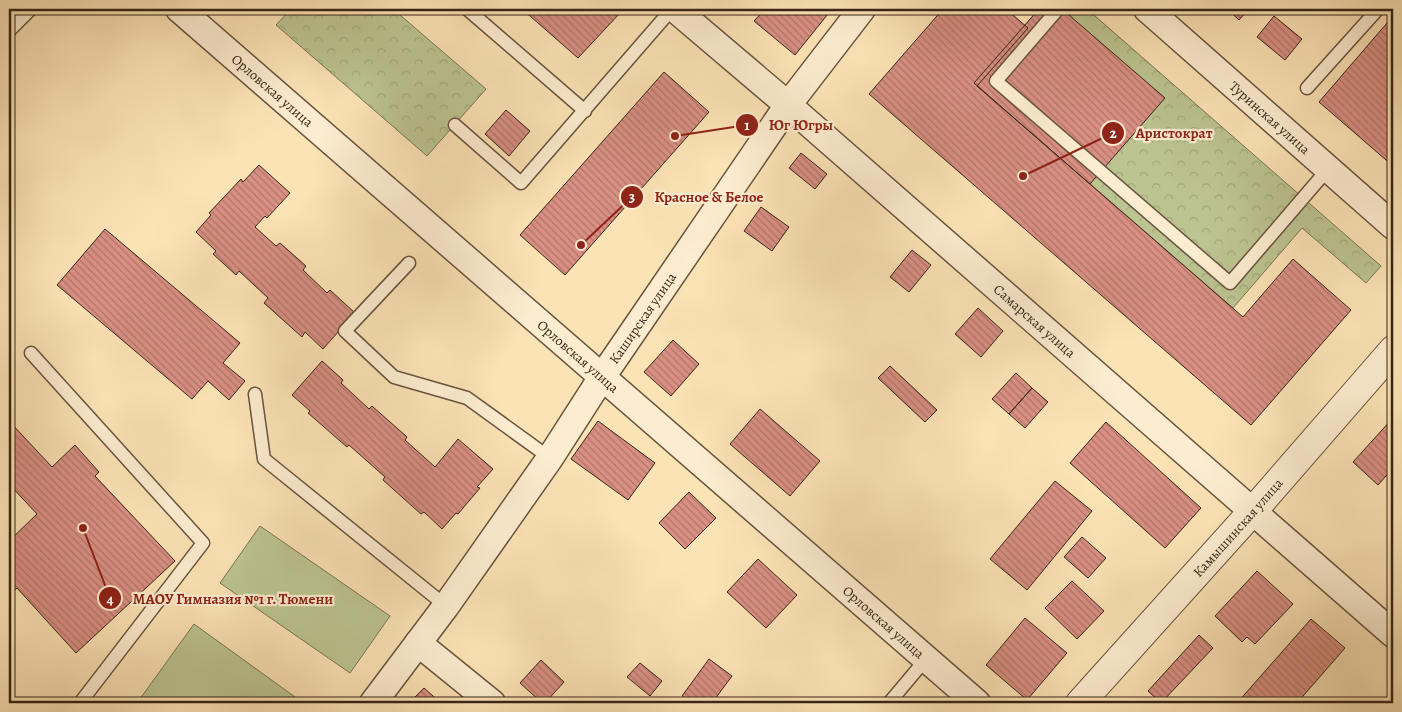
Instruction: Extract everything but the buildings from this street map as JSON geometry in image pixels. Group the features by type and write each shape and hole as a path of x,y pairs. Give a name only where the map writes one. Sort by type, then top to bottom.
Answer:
{"street":[{"name":"Орловская улица","path":"179,9 977,703"},
{"name":"Самарская улица","path":"674,9 788,105 1393,634"},
{"name":"Каширская улица","path":"374,703 446,606 550,458 602,377 788,105 862,9"},
{"name":"Туринская улица","path":"1147,9 1393,226"},
{"name":"Камышинская улица","path":"1080,703 1252,512 1393,350"},
{"path":"418,643 492,703"}],"lane":[{"path":"9,32 31,9"},
{"path":"467,9 585,111"},
{"path":"455,124 521,183 674,9"},
{"path":"1058,9 996,81 1230,282 1328,169"},
{"path":"1307,88 1378,9"},
{"path":"409,263 345,331 394,377 466,398 550,458"},
{"path":"31,353 202,543 80,703"},
{"path":"255,394 264,459 446,606"},
{"path":"889,703 926,659"}],"green space":[{"path":"291,9 393,9 486,89 427,156 276,25"},
{"path":"1039,9 1087,9 1381,266 1366,283 1302,228 1233,308 974,83"},
{"path":"260,526 390,616 350,673 220,583"},
{"path":"194,624 295,697 291,703 137,703"}],"place":[{"name":"Юг Югры","path":"675,136"},
{"name":"Аристократ","path":"1023,176"},
{"name":"Красное & Белое","path":"581,245"},
{"name":"МАОУ Гимназия №1 г. Тюмени","path":"83,528"}]}
